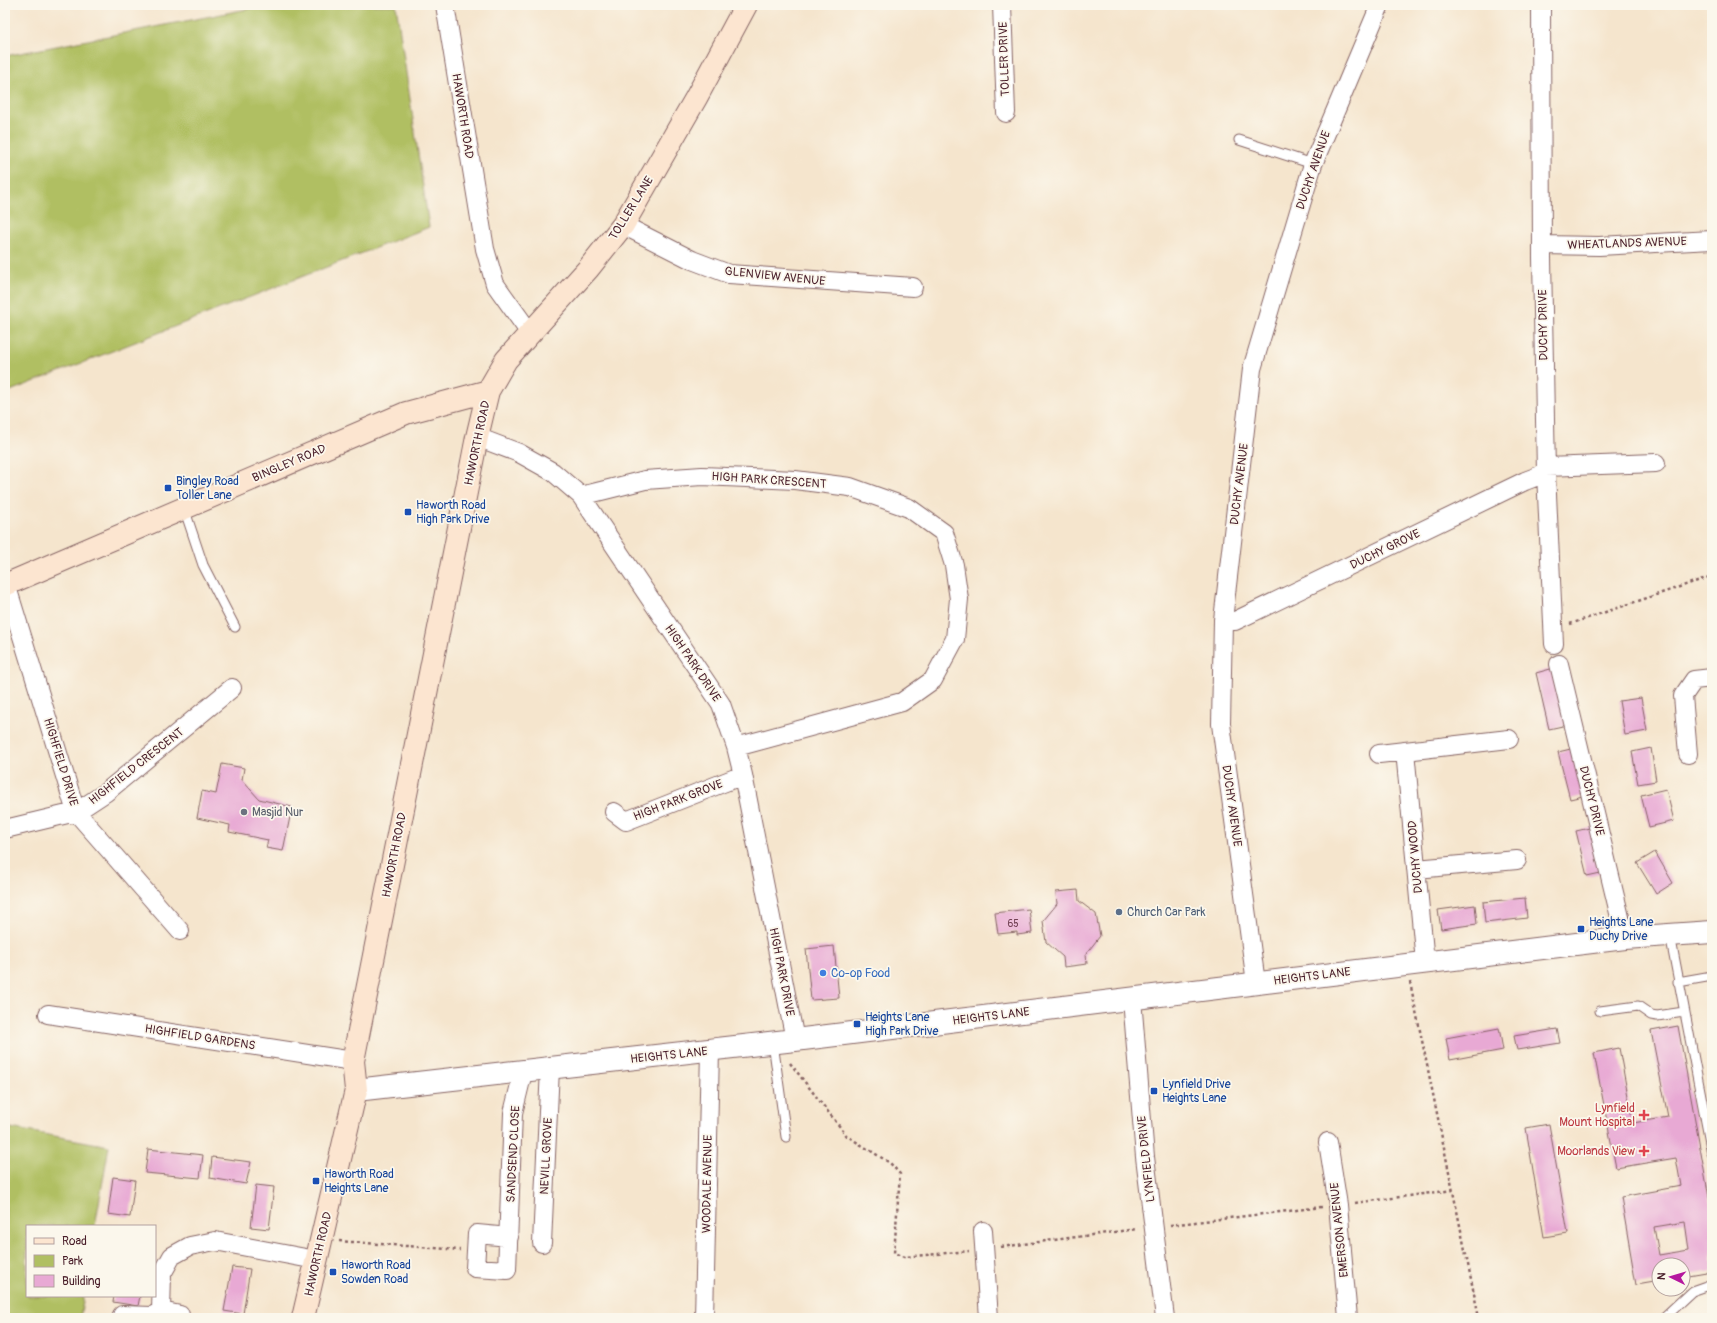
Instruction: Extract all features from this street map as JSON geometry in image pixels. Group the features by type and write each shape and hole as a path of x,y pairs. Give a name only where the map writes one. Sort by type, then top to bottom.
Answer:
{"main road":[{"name":"TOLLER LANE","path":"488,391 506,360 588,269 623,225 696,98 746,5"},
{"name":"HAWORTH ROAD","path":"303,1318 356,1090 353,1061 477,437 488,391"},
{"name":"BINGLEY ROAD","path":"5,584 406,413 488,391"}],"street":[{"name":"HAWORTH ROAD","path":"445,5 485,249 495,284 530,333"},
{"name":"TOLLER DRIVE","path":"1002,5 1006,113"},
{"name":"DUCHY AVENUE","path":"1256,983 1221,724 1223,620 1252,369 1313,164 1380,5"},
{"name":"DUCHY DRIVE","path":"1541,5 1542,245 1546,470 1554,637"},
{"name":"GLENVIEW AVENUE","path":"623,225 692,260 729,274 913,287"},
{"name":"WHEATLANDS AVENUE","path":"1542,245 1599,246 1712,240"},
{"name":"HIGH PARK DRIVE","path":"477,437 519,453 553,472 580,496 720,704 736,748 743,775 795,1040"},
{"name":"DUCHY GROVE","path":"1223,620 1235,621 1546,470 1656,463"},
{"name":"HIGH PARK CRESCENT","path":"580,496 645,480 702,476 795,480 850,487 909,508 944,533 954,564 959,599 955,639 933,680 902,702 736,748"},
{"name":"HIGHFIELD DRIVE","path":"5,584 76,812 180,931"},
{"name":"DUCHY DRIVE","path":"1559,664 1625,938"},
{"path":"1688,754 1683,696 1694,680 1712,678"},
{"name":"HIGHFIELD CRESCENT","path":"5,829 76,812 105,793 232,688"},
{"path":"1379,754 1509,739"},
{"name":"DUCHY WOOD","path":"1405,751 1416,869 1415,963"},
{"name":"HIGH PARK GROVE","path":"614,812 626,821 743,775"},
{"path":"1416,869 1518,860"},
{"name":"HEIGHTS LANE","path":"356,1090 773,1043 1625,938 1712,932"},
{"name":"LYNFIELD DRIVE","path":"1132,999 1145,1157 1165,1318"},
{"name":"HIGHFIELD GARDENS","path":"48,1014 353,1061"},
{"name":"WOODALE AVENUE","path":"704,1318 710,1050"},
{"name":"NEVILL GROVE","path":"542,1243 550,1068"},
{"name":"SANDSEND CLOSE","path":"509,1237 477,1234 475,1268 507,1270 509,1237 513,1113 523,1072"},
{"name":"EMERSON AVENUE","path":"1328,1142 1338,1205 1348,1318"},
{"path":"983,1231 989,1318"},
{"path":"161,1311 162,1274 172,1256 190,1246 215,1241 319,1250"},
{"path":"122,1315 152,1316 161,1311 180,1315"}],"lane":[{"path":"1239,140 1313,164"},
{"path":"184,508 202,565 235,627"},
{"path":"1670,935 1712,1153"},
{"path":"1678,982 1712,976"},
{"path":"1600,1012 1638,1006 1651,1015 1657,1016 1684,1012"},
{"path":"773,1043 786,1137"},
{"path":"1663,1318 1692,1291 1712,1284"}],"path":[{"path":"1554,637 1712,576"},
{"path":"1415,963 1453,1190 1479,1318"},
{"path":"773,1043 848,1136 890,1163 900,1174 894,1253 904,1257 984,1250 1154,1227 1453,1190"},
{"path":"319,1250 476,1251"}],"green space":[{"path":"268,5 396,5 429,227 5,393 5,56"},
{"path":"5,1127 109,1146 95,1225 26,1225 26,1297 84,1297 80,1318 5,1318"}],"building":[{"path":"1554,668 1567,725 1549,729 1536,673"},
{"path":"1641,698 1647,731 1625,735 1619,701"},
{"path":"1575,748 1587,795 1570,799 1558,752"},
{"path":"1651,748 1656,781 1638,784 1632,752"},
{"name":"Masjid Nur","path":"222,764 244,768 242,780 259,799 292,807 283,851 266,848 268,840 229,832 230,825 197,818 202,791 216,794"},
{"path":"1666,789 1674,821 1649,827 1641,795"},
{"path":"1594,827 1605,872 1587,876 1576,831"},
{"path":"1655,852 1673,883 1656,894 1637,863"},
{"path":"1078,890 1079,901 1096,914 1100,936 1086,954 1087,964 1064,967 1063,957 1046,942 1043,921 1057,904 1056,892"},
{"path":"1525,898 1527,918 1485,923 1483,902"},
{"path":"1475,905 1477,924 1441,929 1438,910"},
{"path":"1029,909 1032,933 1017,935 1017,932 998,934 995,913"},
{"name":"Co-op Food","path":"834,946 839,998 811,1000 806,949"},
{"path":"1678,1026 1712,1214 1712,1271 1691,1275 1691,1257 1651,1257 1651,1282 1636,1285 1621,1197 1681,1186 1676,1158 1616,1168 1594,1053 1619,1048 1633,1123 1668,1117 1651,1031","holes":["1685,1222 1689,1250 1659,1255 1654,1227"]},
{"path":"1499,1028 1503,1050 1450,1060 1446,1038"},
{"path":"1557,1029 1560,1043 1517,1050 1514,1036"},
{"path":"1549,1124 1568,1233 1544,1237 1526,1128"},
{"path":"148,1149 203,1155 200,1178 145,1173"},
{"path":"212,1157 251,1162 246,1184 210,1178"},
{"path":"113,1177 135,1180 130,1217 108,1214"},
{"path":"256,1185 274,1187 269,1229 251,1227"},
{"path":"232,1267 250,1269 243,1314 224,1311"},
{"path":"114,1297 140,1297 138,1306 113,1302"}],"place":[{"name":"Bingley Road Toller Lane","path":"168,488"},
{"name":"Haworth Road High Park Drive","path":"408,512"},
{"name":"Masjid Nur","path":"244,812"},
{"name":"Church Car Park","path":"1119,912"},
{"name":"Heights Lane Duchy Drive","path":"1581,929"},
{"name":"Co-op Food","path":"823,973"},
{"name":"Heights Lane High Park Drive","path":"857,1024"},
{"name":"Lynfield Drive Heights Lane","path":"1154,1091"},
{"name":"Lynfield Mount Hospital","path":"1644,1115"},
{"name":"Moorlands View","path":"1644,1151"},
{"name":"Haworth Road Heights Lane","path":"316,1181"},
{"name":"Haworth Road Sowden Road","path":"333,1272"}]}
